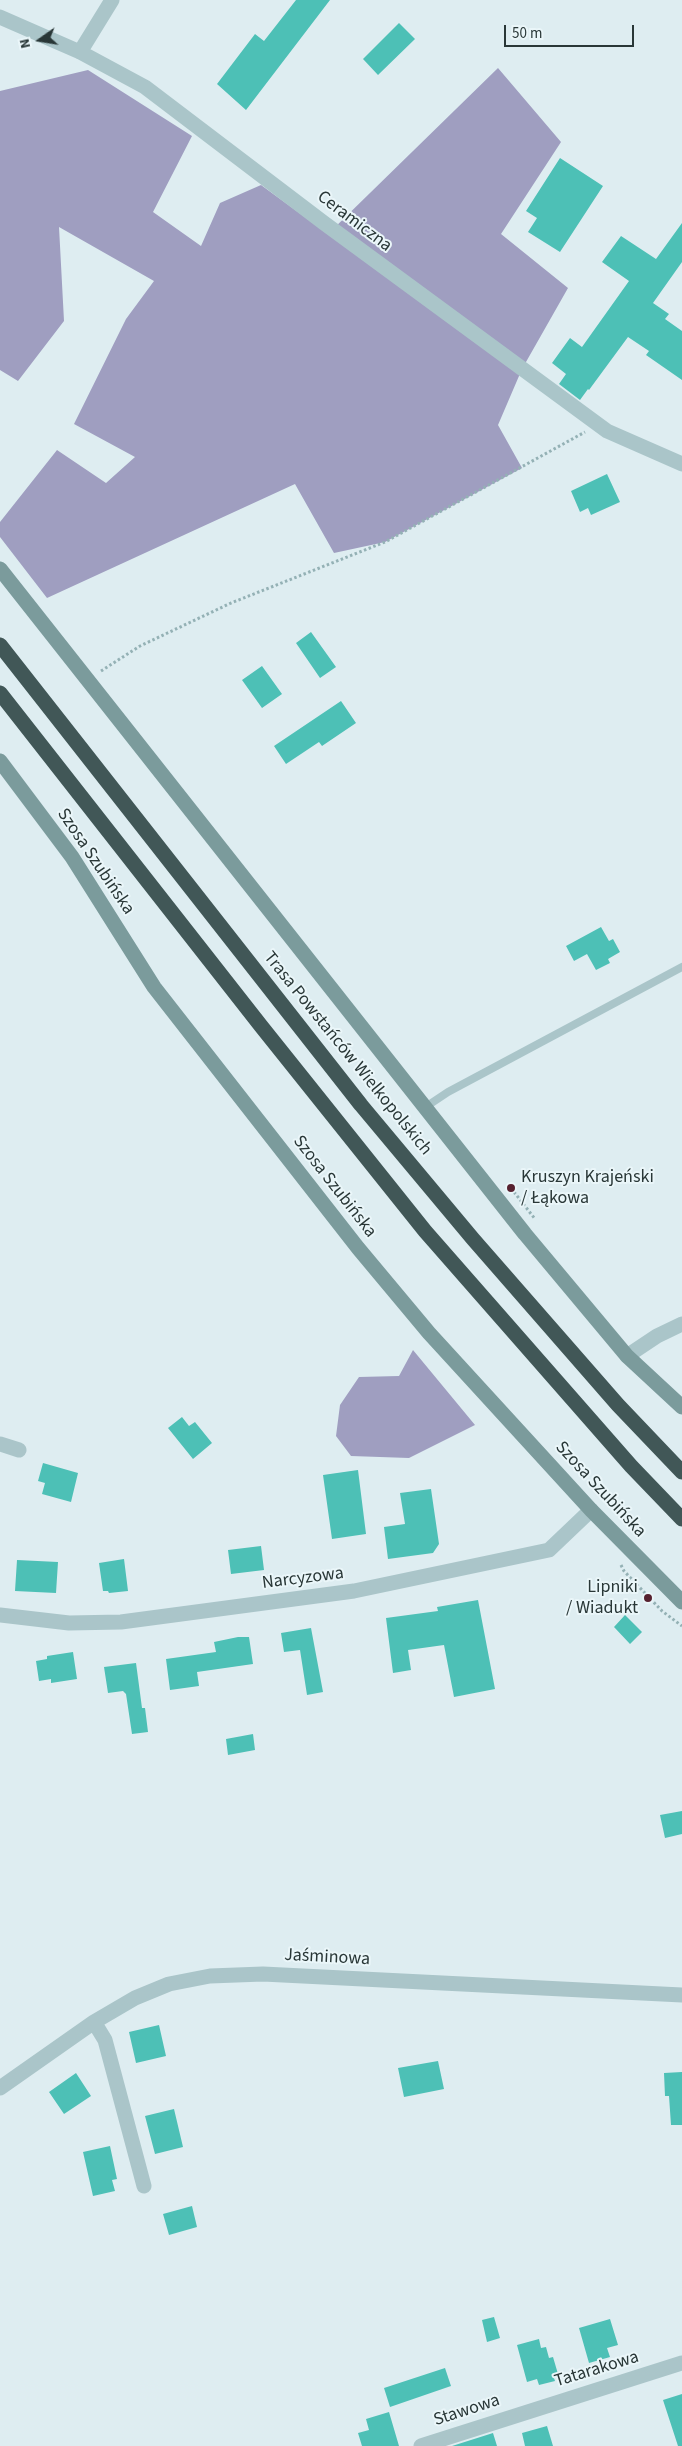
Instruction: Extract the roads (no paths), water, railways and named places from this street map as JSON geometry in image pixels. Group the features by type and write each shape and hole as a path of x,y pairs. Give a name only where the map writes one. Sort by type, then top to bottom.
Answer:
{"highway":[{"name":"Trasa Powstańców Wielkopolskich","path":"0,645 368,1112 523,1297 618,1405 682,1472"},
{"path":"0,693 261,1026 425,1231 630,1466 682,1519"}],"street":[{"path":"80,52 112,0"},
{"name":"Ceramiczna","path":"0,17 80,52 145,87 324,223 598,425 607,431 682,464"},
{"path":"0,569 424,1108 626,1356 682,1407"},
{"name":"Szosa Szubińska","path":"0,761 72,857 154,987 358,1248 430,1333 591,1510 682,1602"},
{"path":"626,1356 657,1336 682,1324"},
{"path":"0,1444 19,1450"},
{"name":"Narcyzowa","path":"0,1616 69,1623 120,1622 354,1591 549,1550 591,1510"},
{"name":"Jaśminowa","path":"0,2088 94,2022 136,1998 169,1984 210,1976 263,1974 682,1995"},
{"path":"94,2022 105,2040 144,2186"},
{"name":"Tatarakowa","path":"524,2412 682,2363"},
{"name":"Stawowa","path":"422,2446 524,2412"}],"lane":[{"path":"424,1108 448,1092 682,967"}],"place":[{"name":"Kruszyn Krajeński / Łąkowa","path":"511,1188"},
{"name":"Lipniki / Wiadukt","path":"648,1598"}]}
